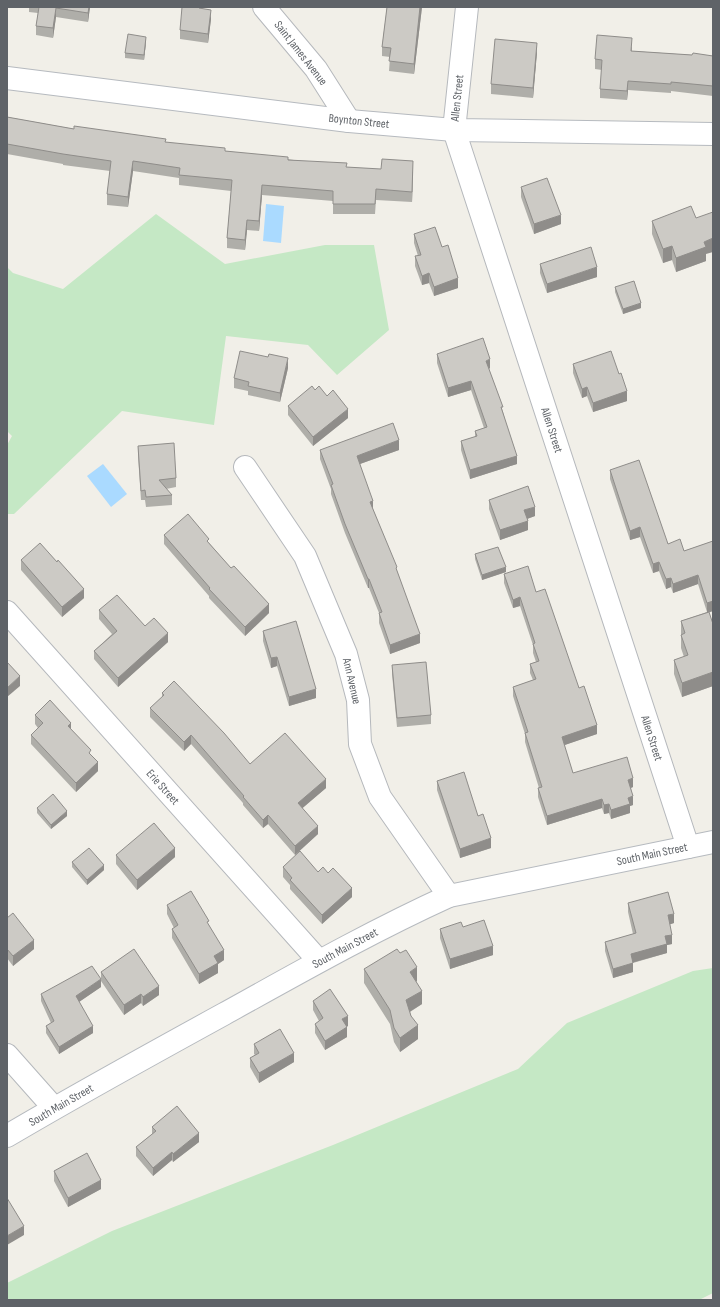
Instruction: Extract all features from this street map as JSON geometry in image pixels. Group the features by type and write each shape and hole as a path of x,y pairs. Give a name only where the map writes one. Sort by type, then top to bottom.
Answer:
{"street":[{"name":"Saint James Avenue","path":"264,7 316,68 349,120"},
{"name":"Allen Street","path":"467,7 454,130 688,847"},
{"name":"Boynton Street","path":"7,78 349,120 454,130 713,134"},
{"name":"Ann Avenue","path":"245,467 304,556 346,654 358,700 360,744 380,797 449,896"},
{"name":"Erie Street","path":"7,612 319,961"},
{"name":"South Main Street","path":"7,1136 54,1108 319,961 421,908 449,896 713,842"},
{"path":"7,1055 54,1108"}],"green space":[{"path":"156,214 225,264 325,245 374,245 389,330 337,375 308,345 226,336 214,425 122,411 14,514 7,514 7,445 12,436 7,431 7,267 13,273 63,289"},
{"path":"713,968 713,1293 699,1300 7,1300 7,1283 112,1231 333,1145 518,1069 567,1023 693,971"}],"water":[{"path":"266,204 284,206 281,243 263,241"},
{"path":"103,464 127,494 111,507 87,476"}],"building":[{"path":"39,7 89,7 88,13 56,8 53,28 36,26"},
{"path":"182,7 200,7 199,8 211,10 208,34 180,30"},
{"path":"387,7 420,7 414,64 389,61 391,48 382,47"},
{"path":"128,34 146,37 144,55 125,53"},
{"path":"597,35 632,38 631,51 692,55 693,53 713,56 713,86 671,82 671,84 628,81 627,91 600,89 602,60 595,59"},
{"path":"495,39 537,43 533,88 491,84"},
{"path":"7,117 74,129 74,126 166,139 165,142 225,148 225,151 288,157 288,160 347,163 346,167 381,169 382,159 413,161 412,192 376,189 375,204 333,204 333,191 262,185 259,221 247,220 245,240 227,238 232,180 179,175 180,168 133,161 128,197 107,194 111,161 7,144"},
{"path":"547,178 561,215 534,224 521,187"},
{"path":"691,206 696,218 713,212 713,238 704,242 706,247 676,258 672,246 663,249 652,221"},
{"path":"435,227 442,247 448,245 458,278 434,287 429,273 422,276 415,256 421,255 414,234"},
{"path":"591,247 597,267 547,284 540,264"},
{"path":"634,281 641,303 623,309 615,287"},
{"path":"483,338 490,359 486,361 503,407 501,407 517,456 470,470 461,441 477,436 475,431 487,427 471,381 448,388 437,354"},
{"path":"240,351 268,357 269,354 288,358 280,393 248,386 249,382 234,378"},
{"path":"611,351 627,391 593,403 587,387 582,389 573,364"},
{"path":"312,386 315,390 319,386 327,396 333,390 348,409 313,437 288,406"},
{"path":"393,423 399,440 357,456 373,501 370,502 397,567 396,568 420,634 390,645 379,613 382,612 345,524 331,485 333,484 320,450"},
{"path":"174,443 176,478 159,480 172,495 146,497 145,490 141,491 138,446"},
{"path":"639,460 668,544 680,539 684,551 713,541 713,601 707,603 698,575 673,584 671,578 666,579 659,562 653,564 640,527 630,531 610,470"},
{"path":"528,486 535,507 524,510 528,521 500,530 489,500"},
{"path":"188,514 209,539 207,541 231,568 234,566 269,604 245,627 209,589 210,588 164,535"},
{"path":"40,543 57,562 58,560 84,589 62,607 21,560"},
{"path":"498,547 506,567 482,575 475,554"},
{"path":"528,566 536,592 545,589 579,688 584,686 597,725 562,737 573,773 627,757 633,778 628,780 633,796 628,798 630,804 611,810 609,804 604,805 602,799 547,816 538,788 542,787 525,733 528,732 513,687 536,679 530,664 539,661 533,644 535,643 520,597 513,600 504,574"},
{"path":"117,595 145,626 154,618 168,633 118,678 94,651 117,631 99,610"},
{"path":"709,612 713,624 713,672 682,683 674,660 688,655 681,635 685,633 681,621"},
{"path":"296,621 316,689 289,697 277,657 271,658 263,631"},
{"path":"7,662 20,676 7,688"},
{"path":"426,662 431,715 397,718 392,665"},
{"path":"174,681 224,733 250,764 285,733 326,779 298,803 318,826 295,846 268,815 263,820 191,735 184,742 150,708 164,695 162,693"},
{"path":"50,700 71,723 68,726 91,750 89,753 98,762 76,783 31,735 43,723 35,715"},
{"path":"464,772 478,816 483,814 491,838 460,849 437,781"},
{"path":"53,794 67,811 51,825 37,808"},
{"path":"154,823 175,848 137,880 116,855"},
{"path":"89,848 104,865 87,880 72,862"},
{"path":"300,851 318,872 323,867 328,873 333,868 352,888 322,915 290,880 292,878 283,867"},
{"path":"191,891 224,950 214,956 218,963 199,974 172,929 178,925 167,905"},
{"path":"668,892 674,914 668,915 672,935 665,936 667,944 631,954 633,963 613,969 605,942 636,933 628,903"},
{"path":"13,913 34,940 13,956 7,949 7,918"},
{"path":"484,920 493,946 450,959 440,929 461,922 463,927"},
{"path":"134,949 159,986 143,997 141,994 124,1005 101,972"},
{"path":"397,949 400,953 406,950 417,967 410,972 422,991 406,1000 411,1016 418,1025 400,1038 394,1028 390,1010 364,969"},
{"path":"92,966 101,979 76,996 93,1026 59,1047 46,1026 54,1021 41,994"},
{"path":"330,989 348,1016 342,1019 347,1027 325,1041 315,1024 323,1018 313,1001"},
{"path":"280,1029 294,1053 259,1073 250,1058 259,1053 254,1044"},
{"path":"177,1106 199,1133 173,1154 172,1152 153,1168 136,1147 156,1131 152,1127"},
{"path":"87,1153 101,1180 68,1198 54,1171"},
{"path":"7,1198 24,1226 7,1236"}]}
